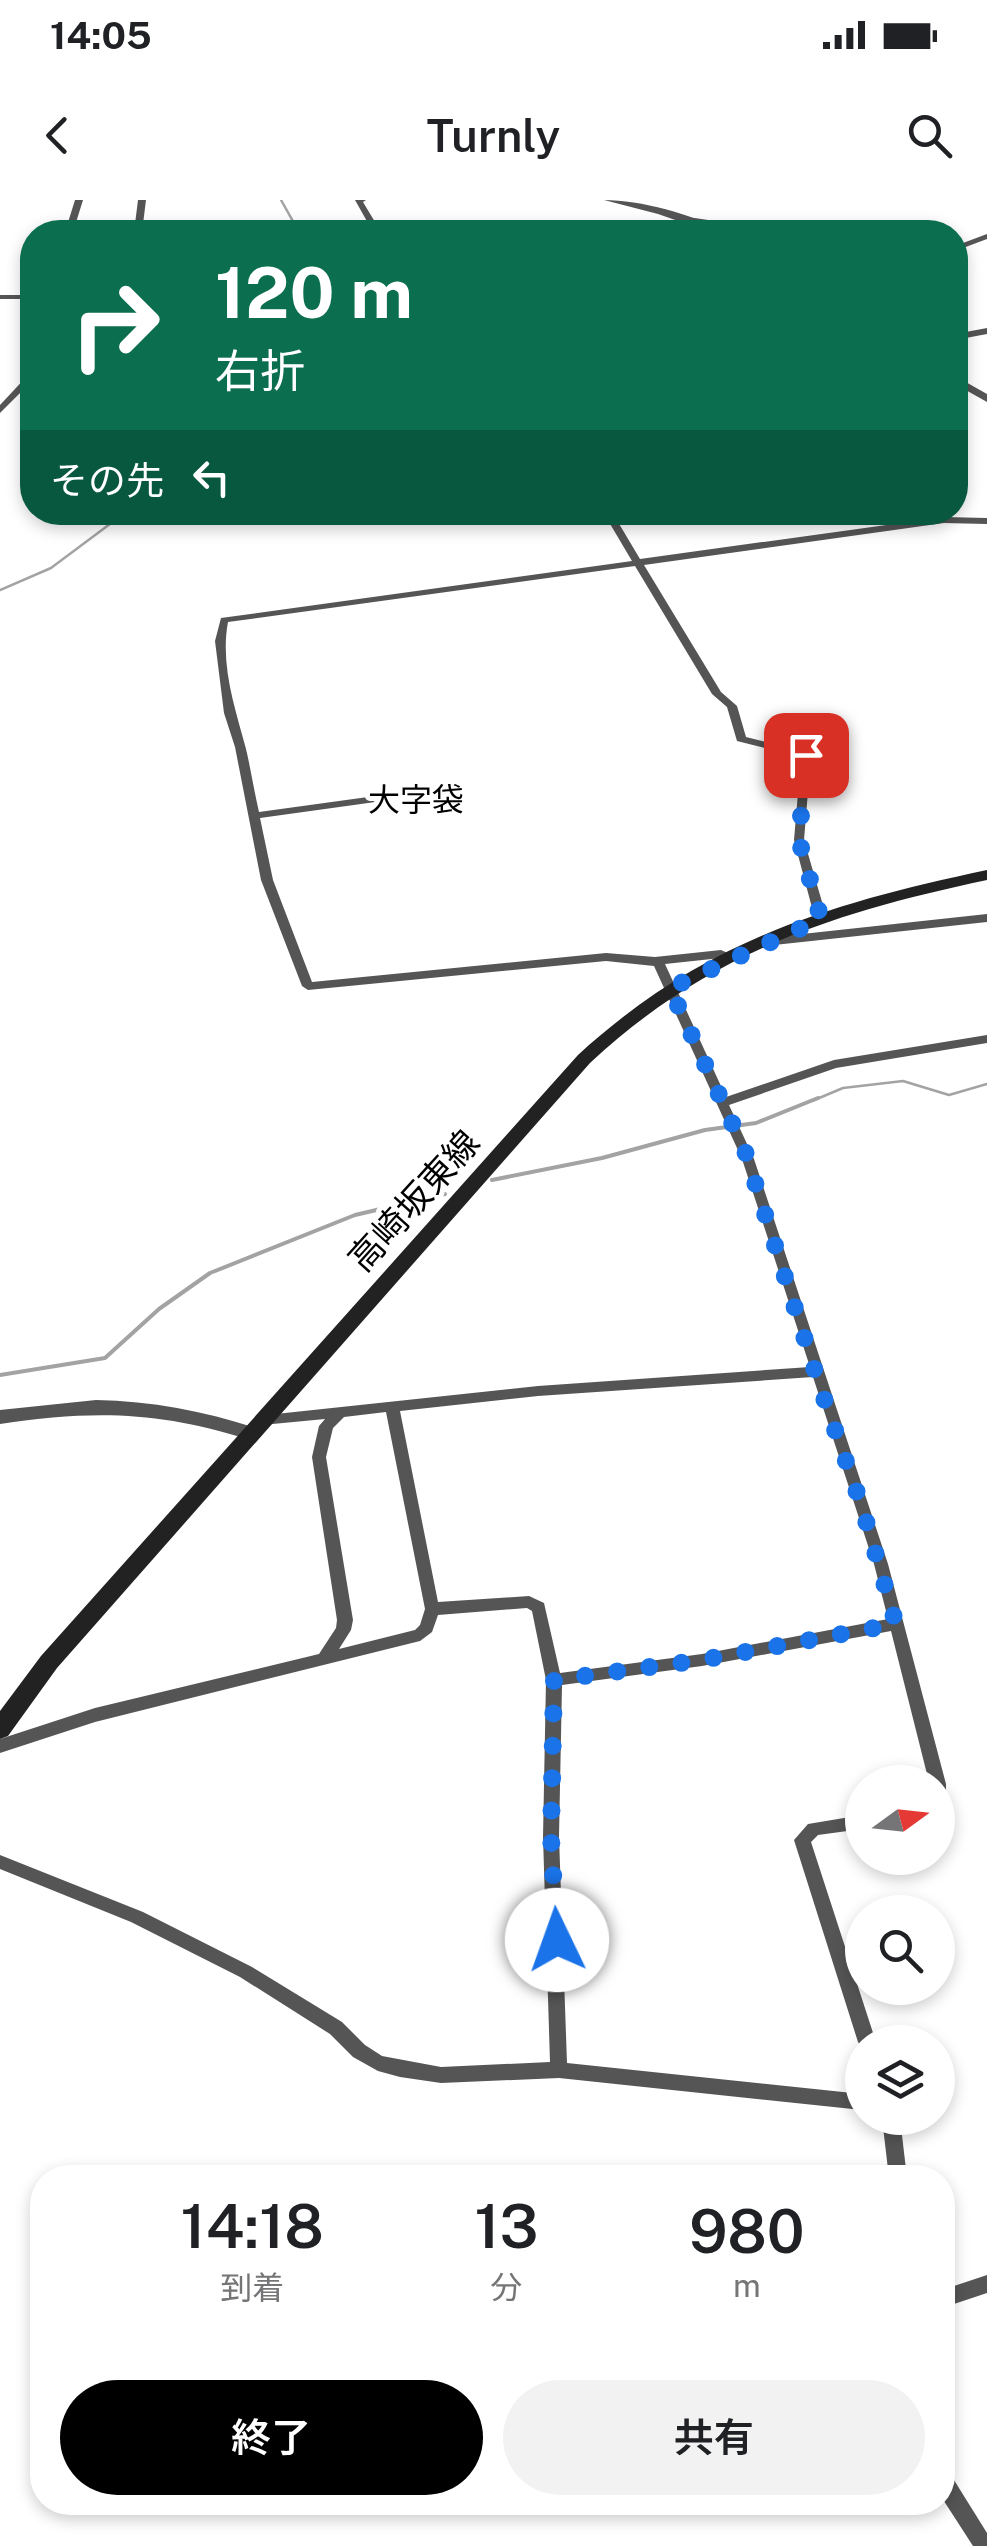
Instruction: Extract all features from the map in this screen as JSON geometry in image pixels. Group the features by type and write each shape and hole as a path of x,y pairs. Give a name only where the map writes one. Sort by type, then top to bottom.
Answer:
{"main road":[{"name":"高崎坂東線","path":"0,1729 49,1662 256,1427 584,1059 625,1020 670,988 821,919 987,874"}],"street":[{"path":"362,200 358,201 360,209 368,220"},
{"path":"609,200 694,220"},
{"path":"681,218 686,220"},
{"path":"0,410 20,389"},
{"path":"614,525 716,694 732,706 741,739 806,755 799,840 821,919"},
{"path":"731,957 606,957 308,986 271,894 229,712 220,642 224,620 908,525"},
{"path":"253,816 397,796"},
{"path":"765,942 987,918"},
{"path":"655,960 724,1102 754,1176 862,1507 932,1765"},
{"path":"724,1102 834,1064 987,1039"},
{"path":"0,1417 68,1406 121,1405 256,1427 392,1406 815,1372"},
{"path":"0,1746 95,1715 412,1639 427,1628 432,1609 392,1406"},
{"path":"324,1660 337,1642 345,1620 318,1457 326,1426 339,1413"},
{"path":"432,1609 535,1603 540,1607 554,1680 551,1837 559,2070"},
{"path":"554,1680 702,1660 896,1624"},
{"path":"845,1824 814,1829 802,1840 862,2025"},
{"path":"0,1862 138,1917 288,1994 378,2062 441,2075 559,2070 845,2100"},
{"path":"893,2135 896,2165"},
{"path":"955,2295 987,2284"},
{"path":"955,2500 984,2546"}],"waterway":[{"path":"281,200 292,220"},
{"path":"0,590 51,568 109,525"},
{"path":"812,1101 843,1088 903,1081 949,1095 987,1084"},
{"path":"492,1180 602,1158 705,1130 756,1123 818,1098"},
{"path":"0,1375 105,1358 159,1309 210,1273 355,1215 445,1194"}],"district":[{"name":"大字袋","path":"416,800"}],"route":[{"path":"557,1940 551,1837 554,1680 702,1660 896,1624 862,1507 745,1151 670,988 821,919 799,840 806,755"}]}
